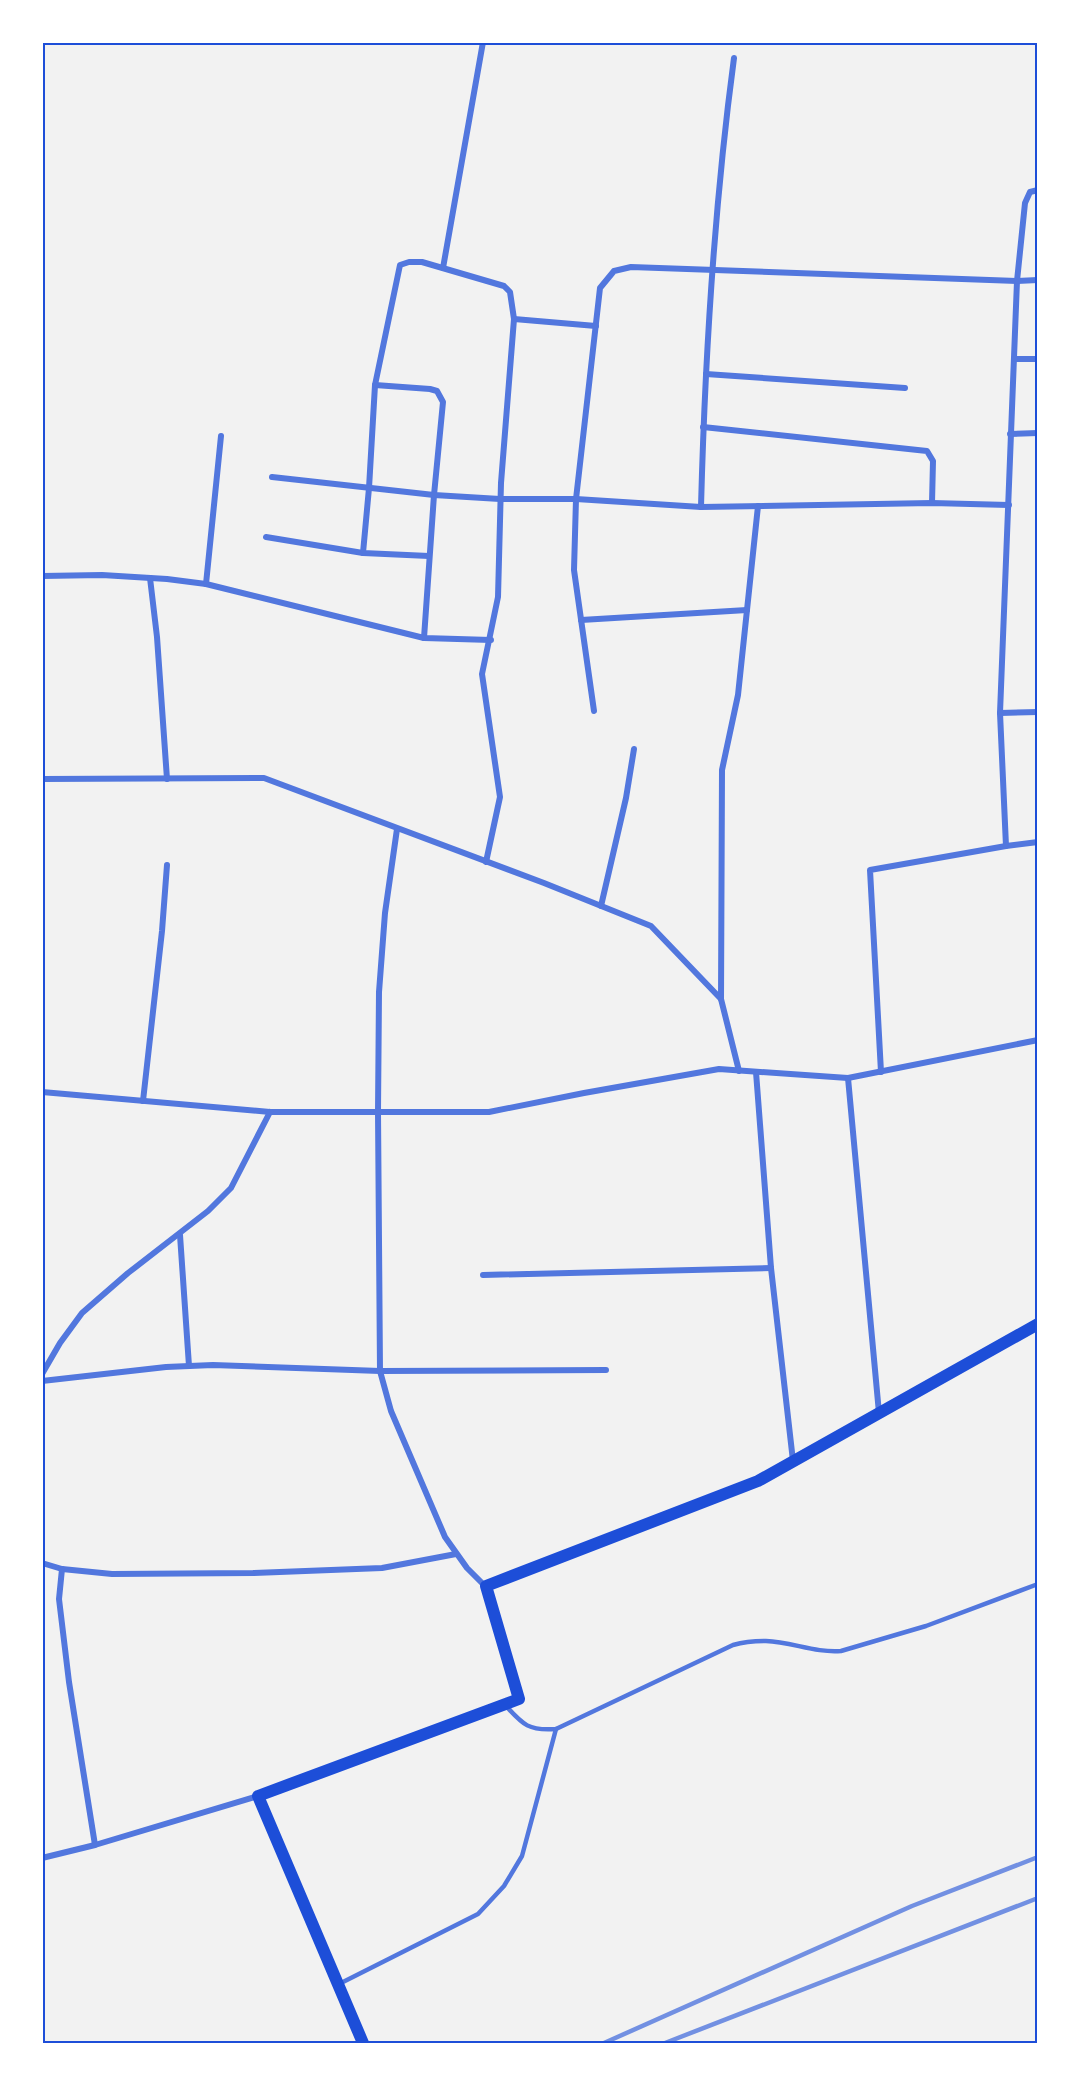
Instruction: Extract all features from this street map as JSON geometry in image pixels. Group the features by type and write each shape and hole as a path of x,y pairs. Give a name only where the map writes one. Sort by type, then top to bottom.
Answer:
{"main road":[{"path":"363,2043 258,1796 519,1699 486,1586 758,1481 1038,1324"}],"street":[{"path":"443,268 483,42"},
{"path":"701,507 711,270 722,145 734,58"},
{"path":"1006,846 1000,713 1017,281 1025,203 1030,192 1038,190"},
{"path":"363,553 375,385 400,265 422,262 504,286 510,292 514,319 500,499 498,597 482,674 500,797 486,862"},
{"path":"594,711 574,570 576,499 600,288 614,271 631,267 1038,280"},
{"path":"514,319 596,326"},
{"path":"1015,359 1038,359"},
{"path":"706,374 905,388"},
{"path":"375,385 430,388 441,395 443,402 424,638"},
{"path":"703,427 927,451 933,461 932,503"},
{"path":"1010,434 1038,433"},
{"path":"206,584 221,436"},
{"path":"272,477 434,495 500,499 576,499 701,507 932,503 1009,505"},
{"path":"739,1071 722,999 722,770 738,695 758,506"},
{"path":"266,537 363,553 429,556"},
{"path":"42,576 102,575 206,584 424,638 490,640"},
{"path":"150,578 157,637 167,779"},
{"path":"581,620 747,610"},
{"path":"1000,713 1038,712"},
{"path":"601,906 626,798 634,749"},
{"path":"42,778 264,778 651,926 722,999"},
{"path":"397,829 385,913 379,992 380,1371 391,1411 445,1537 466,1568 486,1586"},
{"path":"881,1072 870,870 1038,842"},
{"path":"143,1101 167,865"},
{"path":"42,1092 270,1112 489,1112 719,1069 849,1078 1038,1040"},
{"path":"756,1072 771,1268 793,1461"},
{"path":"849,1078 879,1413"},
{"path":"42,1374 60,1343 82,1313 128,1274 180,1235 231,1188 270,1112"},
{"path":"180,1235 189,1366"},
{"path":"483,1275 771,1268"},
{"path":"42,1381 189,1366 380,1371 606,1370"},
{"path":"42,1563 62,1569 112,1574 253,1573 370,1568 456,1554"},
{"path":"62,1569 59,1599 69,1682 95,1845"},
{"path":"42,1858 95,1845 258,1796"}],"lane":[{"path":"504,1704 520,1723 538,1730 556,1729 734,1645 748,1641 768,1641 820,1651 841,1651 926,1626 1038,1584"},
{"path":"338,1985 478,1914 504,1886 522,1856 556,1729"}],"railway":[{"path":"604,2043 912,1906 1038,1857"},
{"path":"665,2043 1038,1898"}]}
